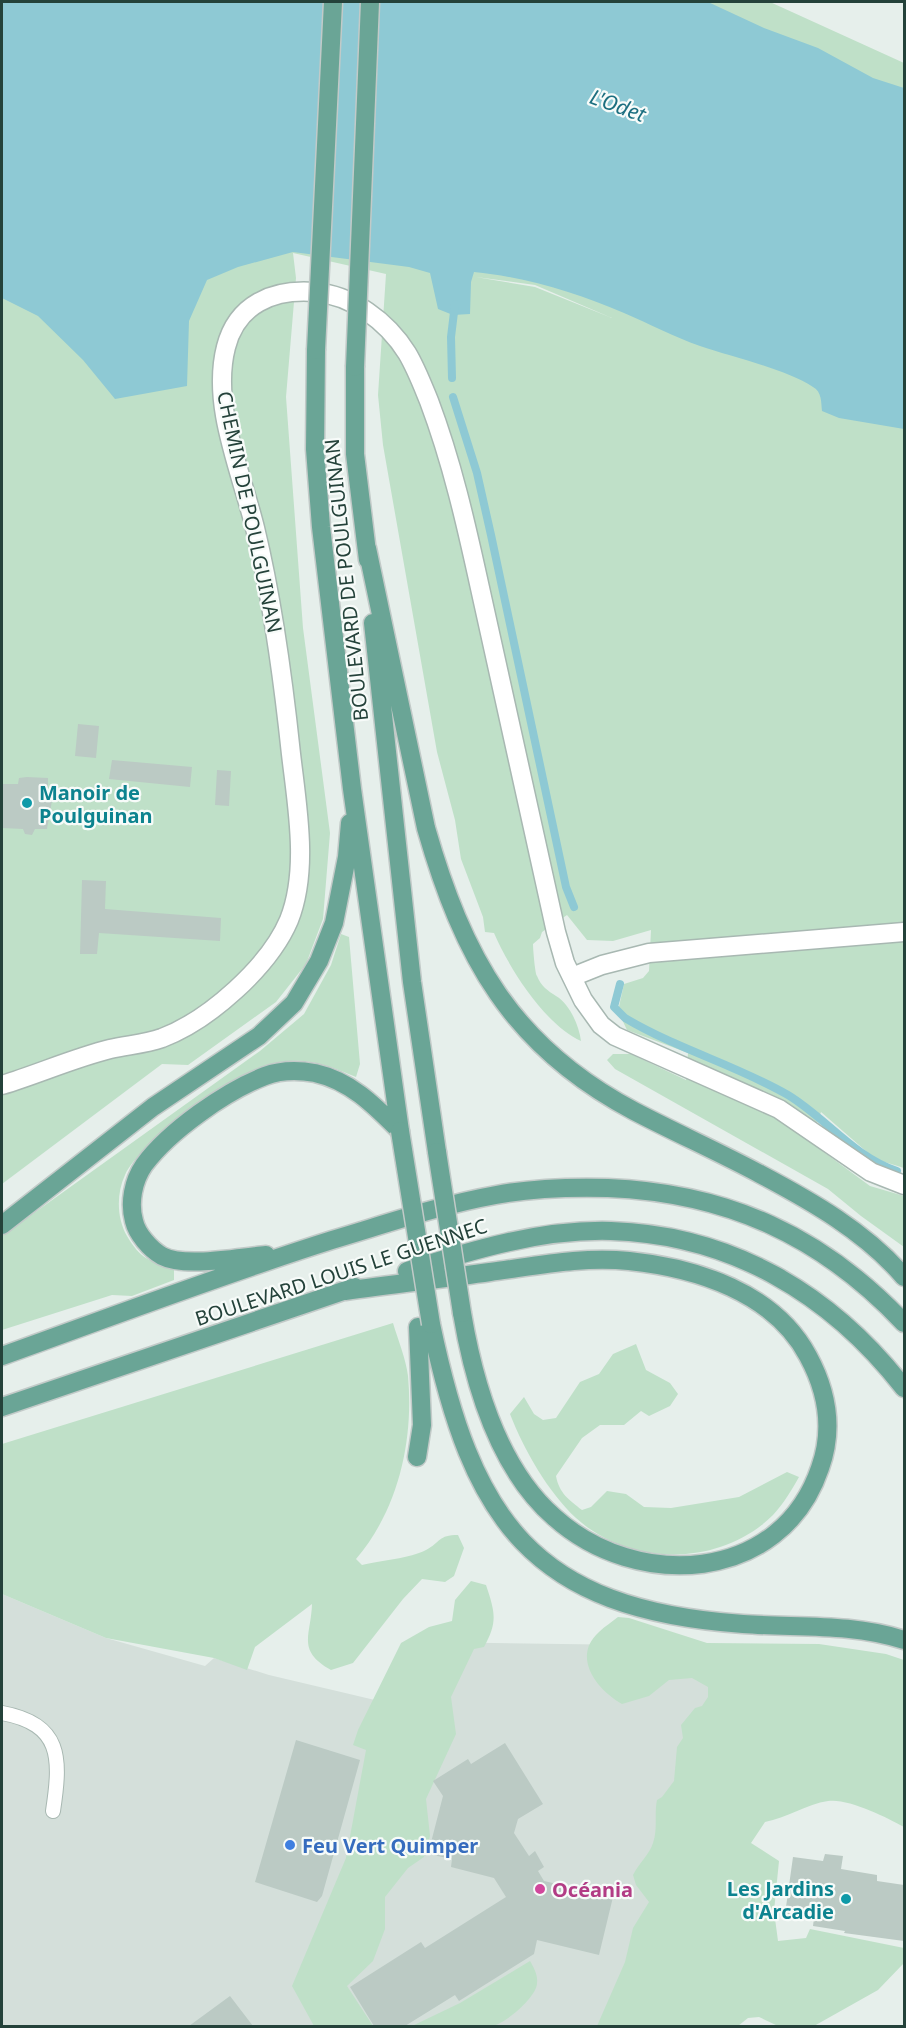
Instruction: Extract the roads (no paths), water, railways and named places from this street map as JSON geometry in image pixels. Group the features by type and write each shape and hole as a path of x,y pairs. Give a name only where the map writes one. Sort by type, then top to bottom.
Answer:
{"main road":[{"name":"BOULEVARD DE POULGUINAN","path":"333,2 316,350 316,475 352,789 416,1243 424,1325"},
{"name":"BOULEVARD DE POULGUINAN","path":"345,1291 524,1266 598,1259 660,1266 700,1275 726,1285 772,1312 802,1344 813,1366 826,1400 828,1426 822,1463 811,1491 790,1520 771,1537 745,1552 717,1562 686,1566 653,1563 609,1552 552,1516 525,1484 511,1461 481,1393 467,1345 462,1313 437,1152 419,1034 379,698 367,548 355,454 355,367 370,2"},
{"path":"367,548 426,828 438,870 466,942 506,1007 551,1055 602,1092 817,1206 869,1244 904,1276"},
{"path":"2,1225 153,1107 259,1036 294,1003 316,969 334,923 347,857 352,789"},
{"path":"289,1254 194,1261 161,1255 142,1238 136,1229 131,1207 136,1180 144,1165 180,1130 205,1111 265,1076 291,1071 317,1074 353,1088 400,1131"},
{"name":"BOULEVARD LOUIS LE GUENNEC","path":"2,1356 289,1254 419,1213 497,1195 545,1188 651,1191 722,1205 798,1237 828,1256 861,1282 904,1323"},
{"name":"BOULEVARD LOUIS LE GUENNEC","path":"2,1407 445,1259 529,1239 610,1231 711,1247 756,1264 795,1284 840,1320 904,1389"},
{"path":"417,1457 422,1425 424,1325"},
{"path":"424,1325 447,1397 480,1484 504,1522 517,1537 565,1577 605,1595 691,1618 746,1624 855,1629 904,1640"}],"street":[{"name":"CHEMIN DE POULGUINAN","path":"2,1085 109,1049 163,1038 195,1021 240,985 259,966 289,920 299,868 299,834 289,731 272,602 230,437 223,388 223,360 234,325 252,306 274,295 310,292 326,294 362,308 391,332 416,369 445,446 461,502 556,932 572,977 590,1012 615,1036 779,1109 871,1172 904,1185"},
{"path":"572,977 612,962 649,953 904,932"}],"lane":[{"path":"2,1713 37,1724 53,1746 58,1772 53,1811"}],"water":[{"name":"L'Odet","path":"2,2 708,2 764,28 818,48 873,78 904,88 904,429 839,418 822,411 818,392 802,381 774,369 671,335 634,317 550,287 474,272 471,282 470,314 453,315 438,309 430,273 409,267 293,252 238,267 207,280 189,321 187,386 115,399 83,360 38,316 2,298"}],"waterway":[{"path":"452,378 451,337 455,304"},
{"path":"453,397 477,473 566,887 574,907"},
{"path":"620,984 614,1007 625,1018 665,1039 788,1095 854,1147 882,1165 897,1171"}],"place":[{"name":"Manoir de Poulguinan","path":"27,803"},
{"name":"Feu Vert Quimper","path":"290,1845"},
{"name":"Océania","path":"540,1889"},
{"name":"Les Jardins d'Arcadie","path":"846,1899"}]}
